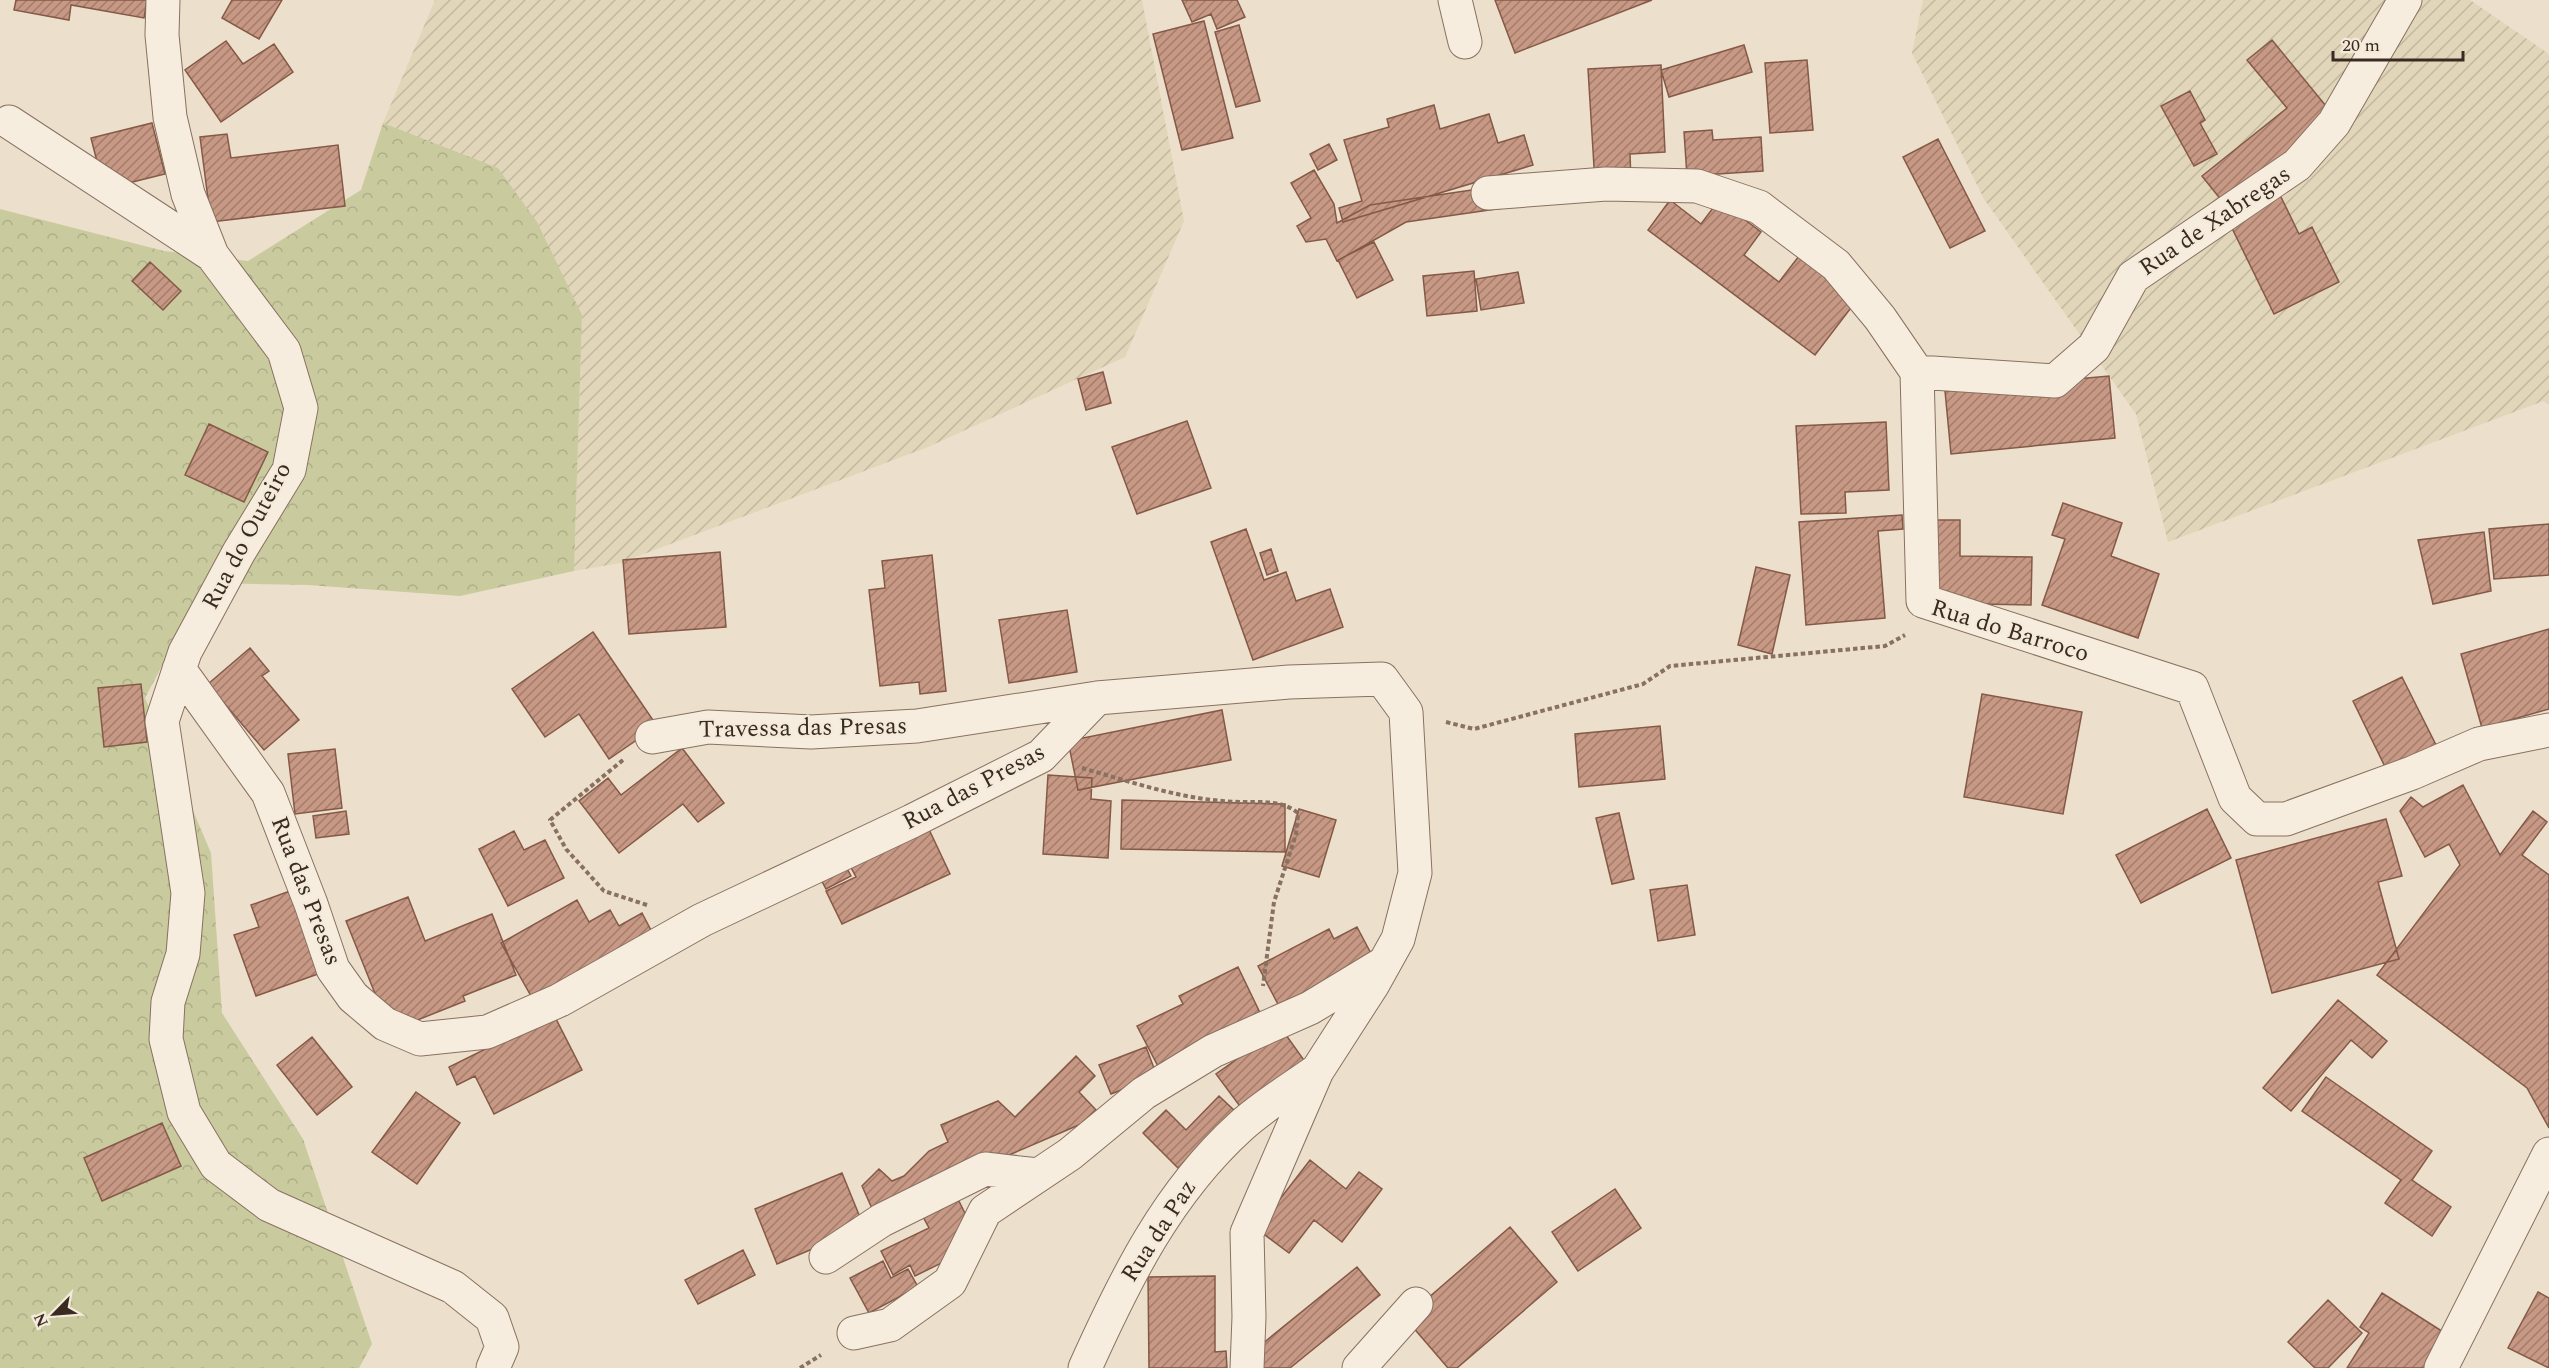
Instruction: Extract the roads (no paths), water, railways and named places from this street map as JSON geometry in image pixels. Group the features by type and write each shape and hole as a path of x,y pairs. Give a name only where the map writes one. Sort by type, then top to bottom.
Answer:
{"street":[{"name":"Rua do Outeiro","path":"163,0 162,35 170,117 188,194 212,255 284,351 301,408 289,470 239,552 185,651 162,721 188,893 183,954 168,1002 166,1039 184,1112 216,1165 269,1205 453,1287 492,1318 502,1347 494,1368"},
{"path":"1455,0 1466,42"},
{"name":"Rua de Xabregas","path":"1917,372 2055,381 2094,347 2133,278 2297,165 2334,123 2405,0"},
{"path":"9,122 212,255"},
{"path":"1488,193 1606,184 1697,186 1760,207 1836,265 1880,318 1917,372"},
{"name":"Rua do Barroco","path":"1917,372 1922,459 1923,601 2192,688 2235,798 2257,819 2286,819 2412,774 2479,744 2549,730"},
{"name":"Rua das Presas","path":"179,669 268,793 333,969 353,997 385,1024 420,1039 487,1032 560,1000 702,920 912,821 1041,756 1097,698"},
{"path":"1097,698 1289,682 1382,679 1406,712 1415,873 1398,939 1317,1071 1246,1233 1250,1317 1247,1368"},
{"name":"Travessa das Presas","path":"652,737 708,727 811,732 917,726 1097,698"},
{"path":"854,1333 890,1325 950,1282 985,1211 1070,1154 1144,1093 1213,1051 1310,1008 1385,963"},
{"name":"Rua da Paz","path":"1085,1368 1125,1280 1182,1189 1241,1126 1317,1071"},
{"path":"2441,1368 2549,1154"},
{"path":"826,1257 882,1220 986,1169 1038,1175"},
{"path":"1359,1368 1416,1304"}]}
